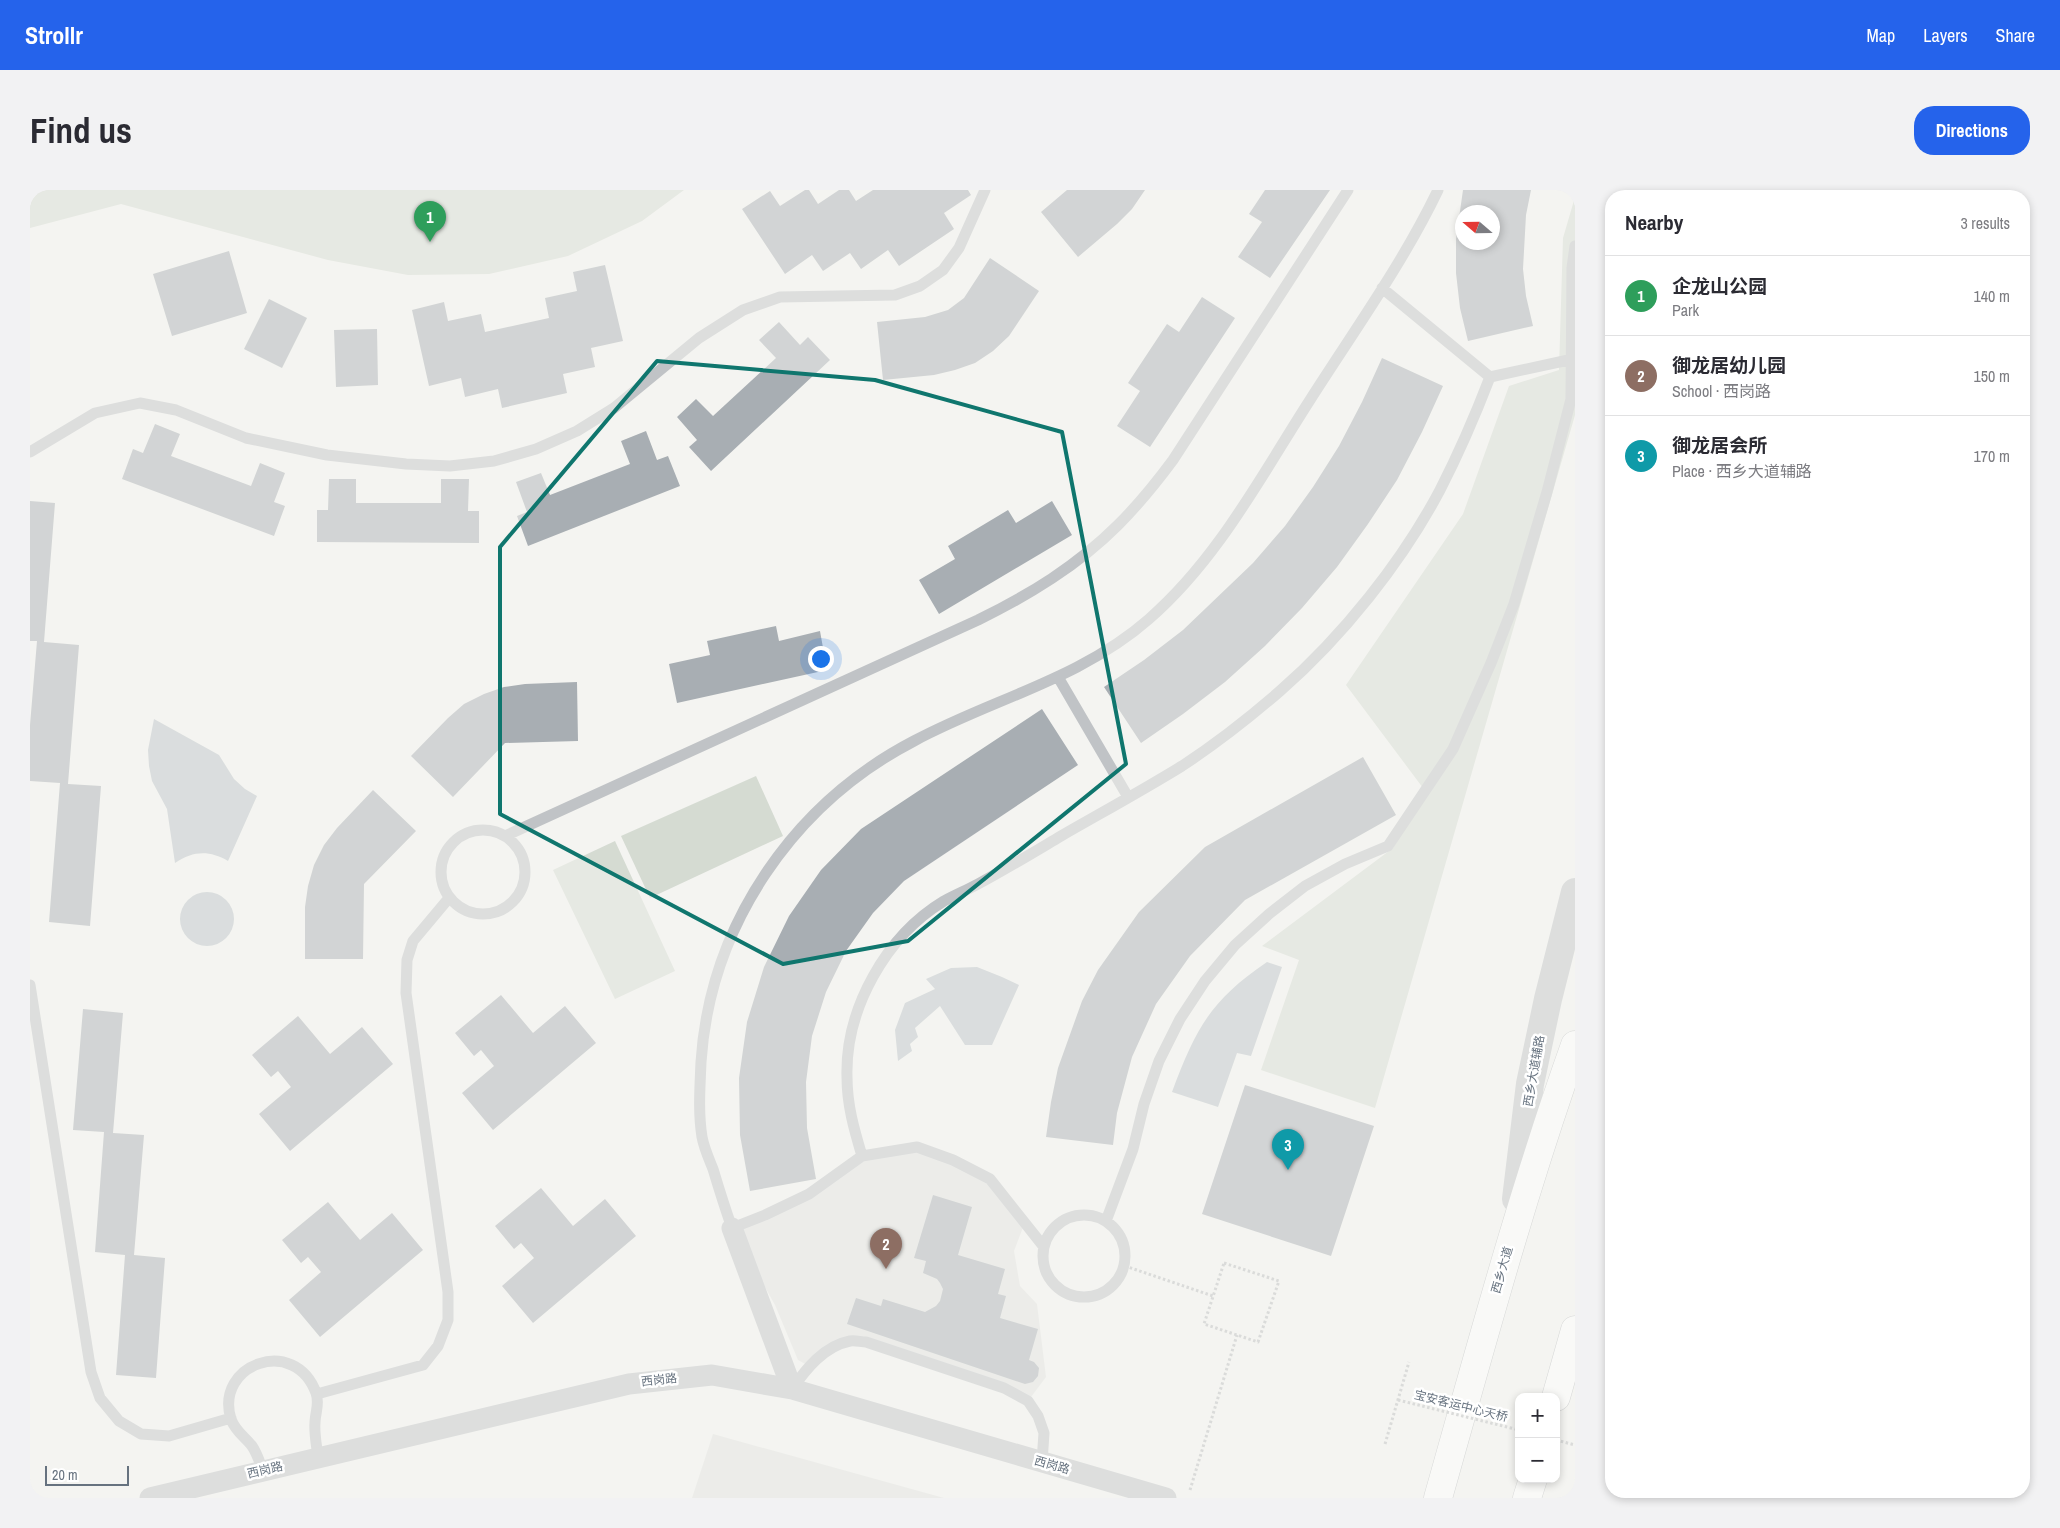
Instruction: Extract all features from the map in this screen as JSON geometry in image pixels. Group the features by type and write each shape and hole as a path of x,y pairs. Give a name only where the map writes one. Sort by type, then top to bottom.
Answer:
{"main road":[{"name":"西乡大道","path":"1438,1498 1506,1253 1551,1112 1575,1045"},
{"path":"1557,1393 1575,1330"},
{"path":"1528,1498 1532,1483"}],"street":[{"name":"西乡大道辅路","path":"1506,1253 1520,1173 1530,1084 1548,998 1575,892"},
{"path":"732,1228 792,1389"},
{"name":"西岗路","path":"150,1498 629,1384 712,1375 792,1389 1166,1498"}],"lane":[{"path":"30,452 95,413 140,403 176,410 246,438 328,455 406,464 450,466 511,456 536,449 577,431 614,408 699,338 743,310 780,297 895,295 920,286 943,270 959,248 985,190"},
{"path":"505,836 978,620 1016,601 1053,579 1086,554 1118,525 1147,494 1173,460 1348,190"},
{"path":"1044,1247 990,1179 953,1160 917,1147 862,1156 809,1194 732,1228 702,1138 700,1091 703,1042 712,995 726,949 746,905 771,864 801,826 836,793 874,764 915,740 1058,677 1104,652 1147,622 1185,586 1218,544 1382,288 1427,213 1438,190"},
{"path":"1106,1221 1133,1149 1144,1104 1159,1061 1180,1019 1205,981 1235,945 1269,914 1305,886 1345,864 1388,846 1452,749 1491,662 1514,604 1547,492 1571,399 1573,359 1572,268 1575,246"},
{"path":"1382,288 1490,377"},
{"path":"1490,377 1573,359"},
{"path":"862,1156 850,1116 847,1075 851,1034 864,995 884,959 910,927 943,902 979,884 1182,765 1234,729 1282,689 1327,645 1368,597 1406,546 1429,508 1466,436 1490,377"},
{"path":"1058,677 1128,797"},
{"path":"474,830 489,830 505,836 520,851 526,871 524,886 517,898 509,907 486,915 471,913 460,908 449,898 440,876 444,856 452,842 465,833 474,830"},
{"path":"317,1394 423,1365 438,1346 448,1320 448,1292 406,993 407,960 413,941 449,898"},
{"path":"30,986 91,1372 100,1398 120,1421 141,1434 169,1436 231,1418"},
{"path":"1081,1215 1094,1216 1106,1221 1116,1229 1123,1240 1126,1253 1125,1266 1119,1279 1109,1290 1096,1296 1082,1298 1068,1294 1056,1286 1048,1275 1043,1261 1044,1247 1049,1235 1068,1218 1081,1215"},
{"path":"792,1389 809,1366 831,1349 850,1341 866,1342 1004,1388 1028,1401 1038,1416 1044,1433 1042,1462"},
{"path":"263,1471 252,1447 241,1436 231,1418 230,1400 233,1387 248,1368 271,1360 281,1361 294,1366 311,1381 317,1394 318,1406 314,1424 318,1458"}],"path":[{"path":"1224,1263 1279,1281 1258,1342 1237,1335 1204,1324 1224,1263"},
{"path":"1125,1266 1213,1296"},
{"path":"1188,1498 1237,1335"},
{"path":"1384,1444 1409,1362"},
{"name":"宝安客运中心天桥","path":"1398,1400 1515,1429"},
{"path":"1560,1441 1575,1445"}],"highlighted area":[{"path":"657,361 875,380 1062,432 1126,764 908,941 783,964 500,814 500,547"}],"shaded area":[{"path":"30,190 684,190 642,221 568,256 489,274 408,275 328,260 121,204 30,228"},
{"path":"1575,197 1575,415 1375,1108 1261,1070 1299,960 1262,946 1393,848 1426,792 1346,685 1463,514 1509,386 1559,370 1563,238"},
{"path":"154,719 219,755 234,779 245,789 257,796 228,861 221,857 201,853 188,856 175,863 167,809 152,781 149,766 148,750"},
{"path":"756,776 783,836 650,898 621,836"},
{"path":"615,841 675,971 615,999 553,870"},
{"path":"202,892 212,892 222,896 230,904 234,919 230,934 222,942 212,946 202,946 192,942 184,934 180,924 180,914 184,904 192,896"},
{"path":"1267,962 1282,967 1251,1056 1237,1053 1218,1107 1172,1092 1189,1050 1207,1018 1231,990"},
{"path":"977,967 1019,985 992,1045 965,1045 940,1006 915,1028 918,1037 910,1044 912,1051 898,1061 895,1030 905,1003 935,989 926,979 951,968"},
{"path":"917,1147 990,1179 1025,1222 1014,1251 1020,1286 1037,1304 1046,1377 1028,1401 850,1341 809,1366 798,1360 775,1305 732,1228 765,1215 862,1156"},
{"path":"713,1434 944,1498 692,1498"}],"building":[{"path":"805,190 809,190 818,204 839,190 849,190 856,201 873,190 968,190 971,195 944,213 954,229 899,266 888,250 861,269 850,253 823,271 812,255 785,274 742,209 770,191 780,206"},
{"path":"1067,190 1145,190 1132,209 1117,224 1078,257 1041,212"},
{"path":"1265,190 1330,190 1270,278 1238,257 1262,222 1249,214"},
{"path":"1463,190 1531,190 1526,215 1523,269 1526,296 1533,326 1468,341 1460,308 1456,273 1456,250 1500,250 1500,205 1461,205"},
{"path":"229,251 247,313 172,336 153,274"},
{"path":"990,258 1039,291 1009,336 993,351 975,363 955,370 934,375 883,380 877,322 925,317 948,310 964,298"},
{"path":"605,265 623,341 591,348 595,367 563,374 567,393 502,408 498,389 465,397 461,378 429,386 412,310 444,302 448,321 481,314 485,332 549,318 545,298 577,291 573,272"},
{"path":"1202,297 1235,318 1150,447 1117,426 1140,391 1128,383 1167,324 1179,332"},
{"path":"269,299 307,318 282,368 244,349"},
{"path":"779,322 800,345 808,337 830,360 711,471 689,447 697,440 677,417 696,399 713,416 776,358 759,340"},
{"path":"377,329 378,385 336,387 334,330"},
{"path":"1382,358 1443,386 1397,480 1337,567 1302,608 1265,646 1225,682 1141,743 1104,687 1144,660 1183,630 1253,563 1285,526 1339,446"},
{"path":"155,424 180,434 171,456 251,486 260,463 285,473 274,502 285,506 274,536 122,479 133,449 143,453"},
{"path":"646,431 657,460 668,456 680,486 528,546 517,516 527,512 516,482 541,473 550,495 630,464 621,441"},
{"path":"329,479 356,479 356,503 441,503 441,479 469,479 468,511 479,511 479,543 317,542 317,510 328,510"},
{"path":"30,501 55,503 44,642 79,645 68,784 101,786 90,926 49,922 60,783 30,781 30,725 37,641 30,641"},
{"path":"1052,501 1072,535 939,614 919,580 955,559 948,546 1008,510 1016,523"},
{"path":"776,626 779,641 820,631 827,670 677,703 669,664 710,655 707,641"},
{"path":"577,682 578,741 505,743 453,797 411,756 464,704 484,694 504,687 525,684"},
{"path":"1042,709 1078,765 904,881 873,913 846,951 826,992 812,1036 806,1082 807,1128 816,1179 750,1191 740,1135 739,1078 747,1022 764,967 789,916 821,870 861,829"},
{"path":"1363,757 1396,815 1245,900 1190,956 1156,1004 1132,1057 1117,1113 1113,1145 1046,1137 1058,1068 1082,1001 1098,970 1139,912 1205,847"},
{"path":"373,790 416,831 364,884 363,959 305,959 305,907 314,865 324,845 337,828"},
{"path":"501,995 533,1033 565,1006 596,1043 493,1130 462,1093 494,1066 481,1050 474,1056 455,1033"},
{"path":"83,1009 123,1013 113,1133 144,1135 134,1255 165,1258 156,1378 116,1375 125,1255 95,1252 104,1132 73,1130"},
{"path":"298,1016 330,1054 362,1027 393,1064 290,1151 259,1114 291,1087 278,1071 271,1077 252,1055"},
{"path":"1245,1085 1374,1126 1331,1256 1202,1214"},
{"path":"541,1188 573,1226 605,1199 636,1236 533,1323 502,1286 534,1258 521,1243 514,1249 495,1226"},
{"path":"933,1195 972,1207 958,1255 1005,1269 998,1294 1006,1296 1000,1318 1038,1329 1029,1360 1034,1362 1039,1368 1038,1376 1033,1382 1025,1384 847,1324 856,1298 881,1306 883,1299 925,1312 936,1306 940,1301 943,1289 940,1283 937,1279 923,1273 926,1261 914,1258"},
{"path":"328,1202 360,1240 392,1213 423,1250 320,1337 289,1300 321,1272 308,1257 301,1263 282,1240"}],"place":[{"name":"企龙山公园","path":"430,242"},
{"name":"御龙居会所","path":"1288,1170"},
{"name":"御龙居幼儿园","path":"886,1269"}]}
